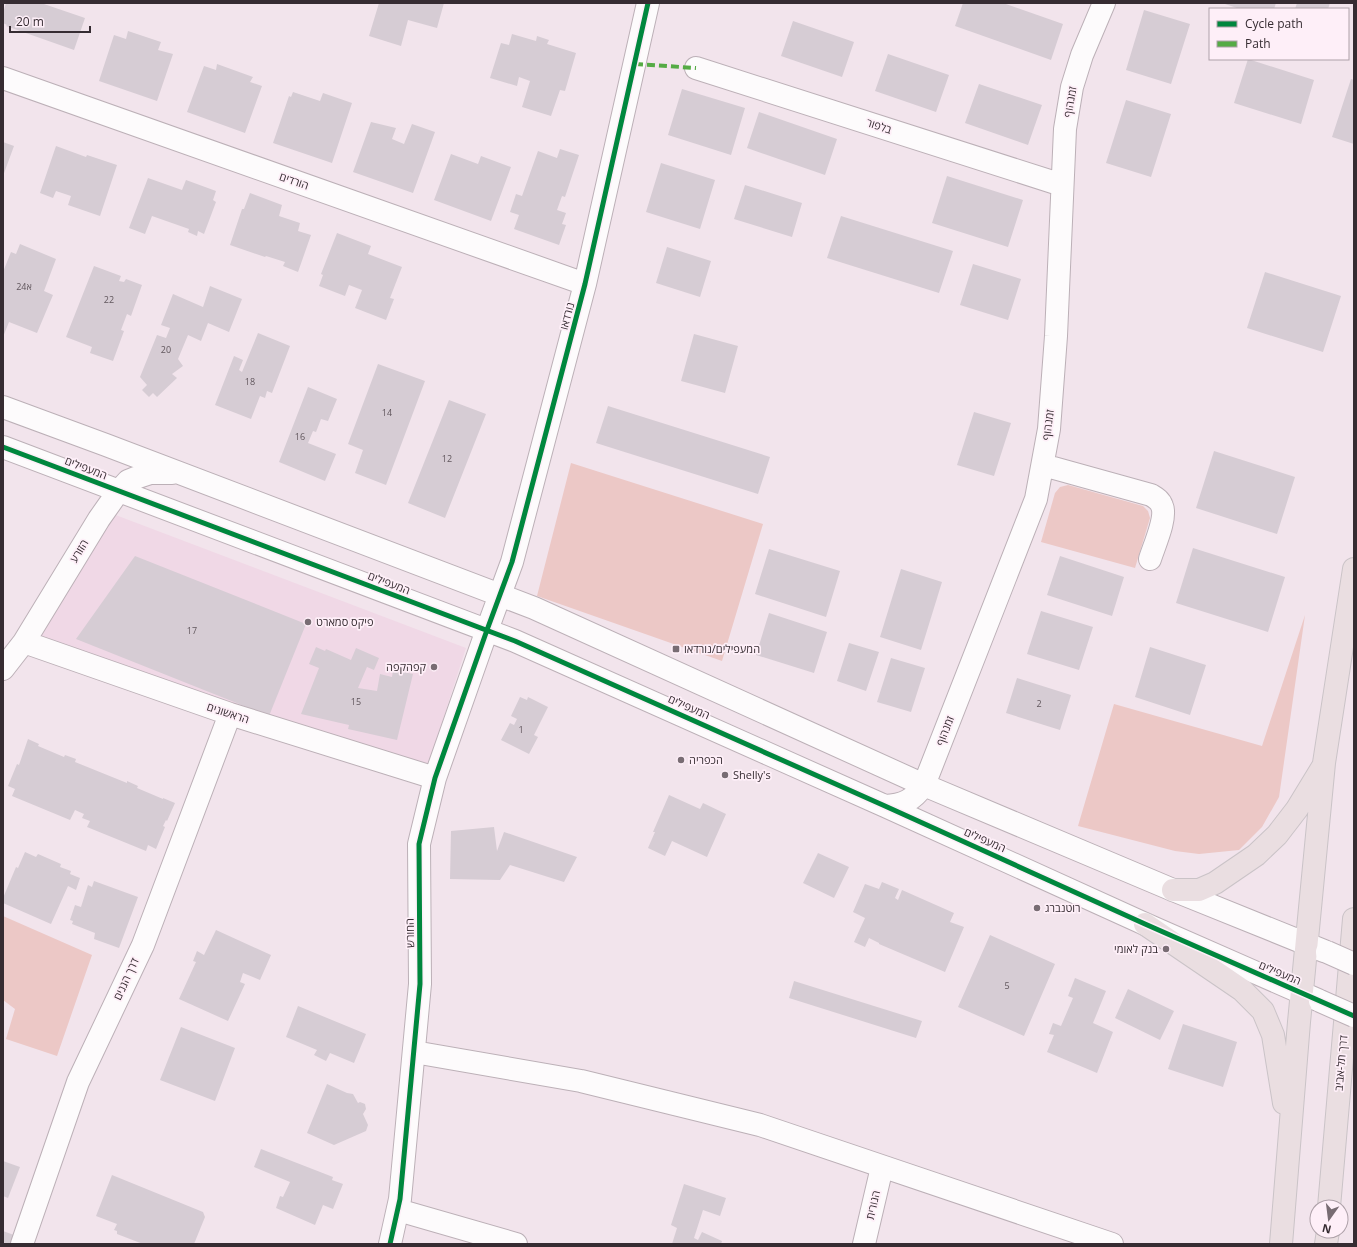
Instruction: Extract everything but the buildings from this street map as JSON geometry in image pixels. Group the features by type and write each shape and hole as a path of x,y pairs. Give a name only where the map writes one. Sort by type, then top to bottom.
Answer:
{"highway":[{"path":"1281,1244 1299,1022 1311,997 1307,944 1324,764 1354,569"},
{"path":"1173,890 1199,890 1233,872 1256,855 1277,835 1297,809 1324,764"},
{"name":"דרך תל-אביב","path":"1330,1199 1354,919"},
{"path":"1146,924 1242,990 1263,1011 1273,1035 1290,1136"}],"street":[{"name":"נורדאו","path":"487,630 512,562 585,284 648,3"},
{"name":"זמנהוף","path":"885,806 898,805 907,802 918,794 924,785 1036,499 1049,429 1056,336 1062,185 1066,129 1072,87 1082,55 1104,3"},
{"name":"בלפור","path":"696,68 1062,185"},
{"name":"הורדים","path":"3,78 585,284"},
{"path":"3,407 181,473 534,608 924,785 1173,890 1354,964"},
{"name":"המעפילים","path":"3,447 118,492 522,644 1354,1016"},
{"path":"1043,465 1151,495 1159,500 1163,506 1164,514 1150,559"},
{"name":"הזורע","path":"3,669 24,642 98,519 118,492 128,481 150,473 181,473"},
{"name":"החורש","path":"390,1244 400,1199 420,984 419,844 435,778 487,630"},
{"name":"הראשונים","path":"24,642 230,714 435,778"},
{"name":"דרך הגנים","path":"22,1244 78,1082 143,945 230,714"},
{"path":"414,1052 596,1085 760,1125 1112,1244"},
{"name":"הנורית","path":"864,1244 882,1167"},
{"path":"398,1210 516,1244"}],"shaded area":[{"path":"571,463 763,524 722,661 537,596"},
{"path":"1068,485 1143,506 1148,511 1150,518 1135,568 1041,542 1055,493 1060,487"},
{"path":"113,514 466,648 428,766 232,708 39,640"},
{"path":"1305,615 1279,797 1262,827 1239,850 1199,854 1175,851 1078,826 1114,704 1262,746"},
{"path":"3,916 92,955 57,1056 6,1039 15,1009 3,1000"}],"marked path":[{"path":"635,64 696,68"}],"cycle path":[{"path":"390,1244 400,1199 420,984 419,844 435,778 512,562 585,284 648,3"},
{"path":"3,447 515,641 1145,924 1354,1016"}],"place":[{"name":"פיקס סמארט","path":"308,622"},
{"name":"המעפילים/נורדאו","path":"676,649"},
{"name":"קפהקפה","path":"434,667"},
{"name":"הכפריה","path":"681,760"},
{"name":"Shelly's","path":"725,775"},
{"name":"רוטנברג","path":"1037,908"},
{"name":"בנק לאומי","path":"1166,949"}]}
